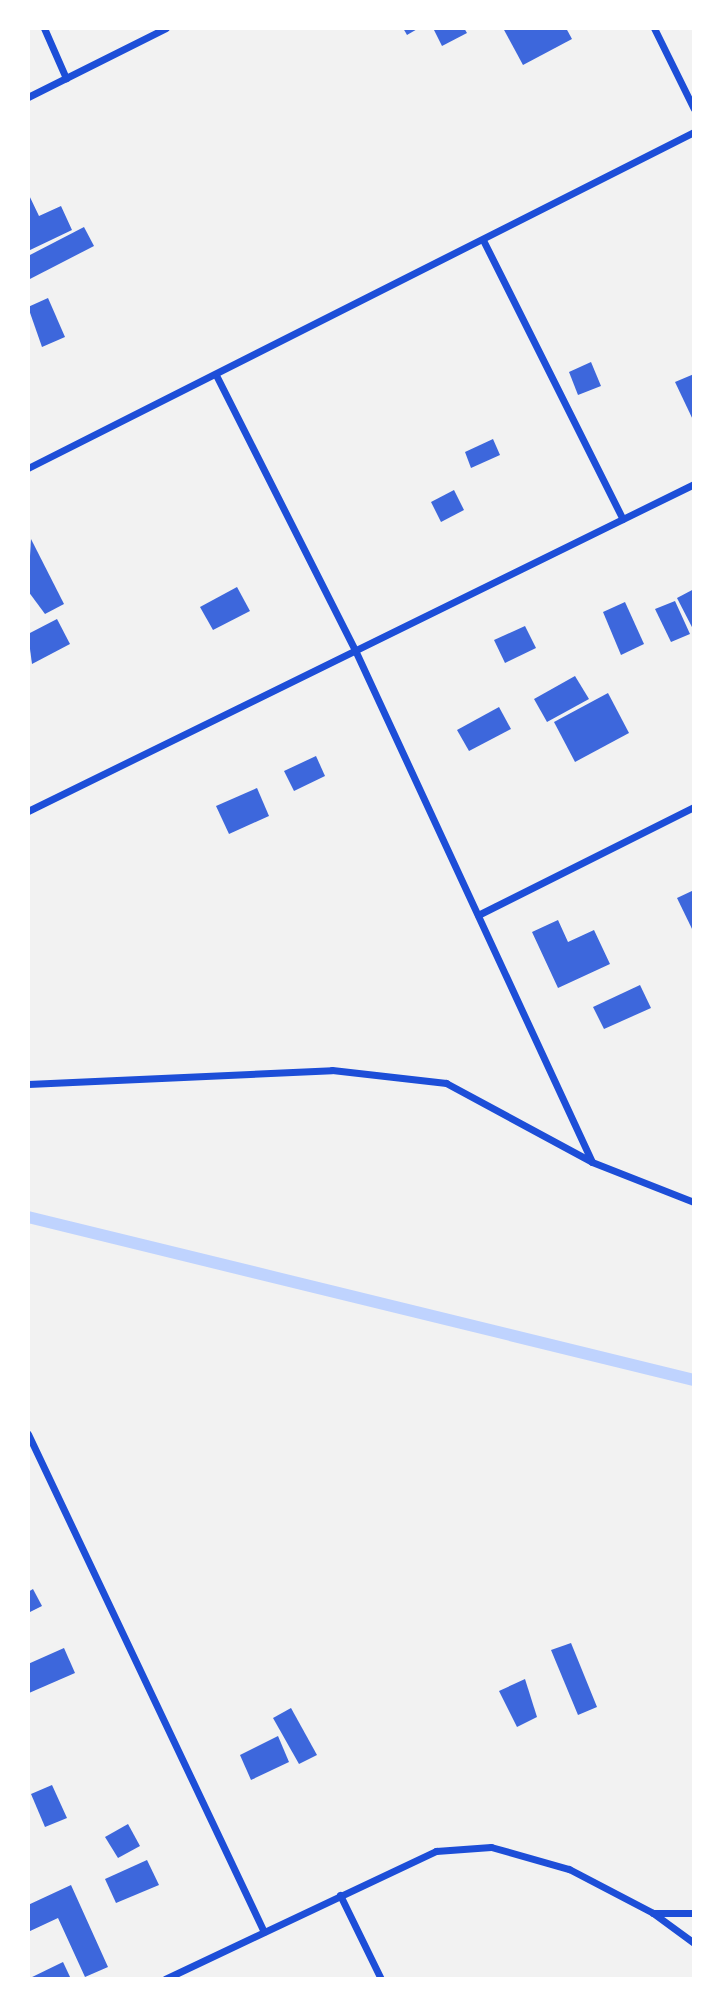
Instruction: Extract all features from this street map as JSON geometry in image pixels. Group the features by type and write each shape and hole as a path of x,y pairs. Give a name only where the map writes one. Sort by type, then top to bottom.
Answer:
{"street":[{"path":"44,28 66,78"},
{"path":"28,97 166,28"},
{"path":"654,28 694,109"},
{"path":"28,468 694,132"},
{"path":"483,240 623,519"},
{"path":"216,375 355,650 592,1162"},
{"path":"28,811 694,484"},
{"path":"478,915 694,807"},
{"path":"28,1084 332,1070 435,1082 480,1097 592,1162 694,1202"},
{"path":"28,1434 264,1932"},
{"path":"166,1979 436,1850 491,1847 569,1869 653,1913 694,1943"},
{"path":"340,1895 381,1979"},
{"path":"653,1913 694,1913"}],"building":[{"path":"403,28 419,28 407,35"},
{"path":"433,28 464,28 467,33 442,46"},
{"path":"503,28 566,28 572,39 523,65"},
{"path":"28,193 39,216 61,206 72,230 28,251"},
{"path":"84,227 94,246 28,280 28,256"},
{"path":"48,298 65,337 42,347 28,307"},
{"path":"591,362 601,386 578,395 569,372"},
{"path":"694,374 694,422 675,382"},
{"path":"493,439 500,455 471,468 465,452"},
{"path":"454,490 464,510 441,522 431,502"},
{"path":"31,539 64,604 45,614 28,591"},
{"path":"237,587 250,611 213,630 200,607"},
{"path":"694,589 694,631 677,598"},
{"path":"675,601 690,634 671,642 655,609"},
{"path":"625,602 644,644 621,655 603,612"},
{"path":"57,619 70,644 32,664 28,634"},
{"path":"525,626 536,648 505,663 494,640"},
{"path":"575,676 589,699 547,722 534,699"},
{"path":"608,693 629,733 575,762 554,722"},
{"path":"499,707 511,729 469,751 457,730"},
{"path":"316,756 325,776 294,791 284,771"},
{"path":"257,788 269,816 229,834 216,806"},
{"path":"694,890 694,933 677,898"},
{"path":"558,920 568,942 594,930 610,964 558,988 532,932"},
{"path":"640,985 651,1008 604,1029 593,1007"},
{"path":"33,1589 42,1606 28,1613 28,1592"},
{"path":"571,1643 597,1707 578,1715 551,1650"},
{"path":"64,1648 75,1673 29,1693 28,1664"},
{"path":"525,1679 537,1717 517,1727 499,1691"},
{"path":"291,1708 317,1755 299,1764 273,1718"},
{"path":"278,1736 289,1762 251,1780 240,1755"},
{"path":"52,1785 67,1818 45,1827 31,1794"},
{"path":"128,1824 140,1846 118,1858 105,1837"},
{"path":"147,1860 159,1885 116,1903 105,1879"},
{"path":"71,1885 108,1967 85,1977 58,1918 28,1932 28,1905"},
{"path":"63,1962 71,1979 28,1979"}],"waterway":[{"path":"28,1217 694,1380"}]}
